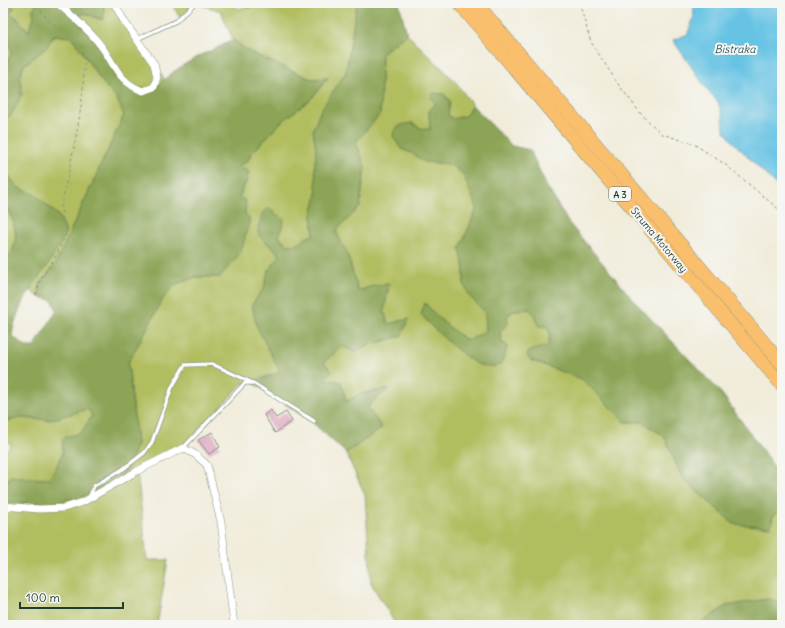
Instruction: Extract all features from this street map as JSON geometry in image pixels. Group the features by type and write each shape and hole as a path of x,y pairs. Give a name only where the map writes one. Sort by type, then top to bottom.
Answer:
{"highway":[{"name":"Struma Motorway","path":"459,3 782,385"},
{"name":"Struma Motorway","path":"476,3 782,364"}],"street":[{"path":"57,3 88,30 103,47 115,69 132,88 143,91 154,87 157,77 154,64 114,3"},
{"path":"3,506 39,509 64,508 89,498 137,471 183,448 196,455 207,465 221,522 234,625"}],"lane":[{"path":"137,39 176,21 195,3"},
{"path":"89,498 94,486 123,469 144,453 152,442 172,386 185,365 212,364 253,383 314,421"},
{"path":"183,448 242,384 253,383"}],"path":[{"path":"36,295 40,280 56,256 67,232 63,222 61,208 81,112 85,57 82,48 76,41 51,22 39,6 39,3"},
{"path":"579,3 591,42 618,84 641,114 662,134 694,144 726,165 782,212"}],"green space":[{"path":"3,3 11,3 14,8 11,12 29,32 31,22 34,19 33,9 38,3 104,3 103,20 85,13 75,18 132,87 155,90 163,81 181,67 201,55 233,40 251,53 311,79 328,78 311,99 281,122 251,154 247,162 238,165 249,172 239,197 246,201 245,214 250,219 241,252 220,277 195,277 174,285 163,299 128,363 137,444 121,481 101,487 82,497 49,504 3,502 3,486 11,476 42,479 50,477 62,456 63,438 81,433 92,416 88,409 49,420 20,418 3,422 3,264 13,252 16,236 13,219 3,202 3,168 17,187 36,195 59,216 66,232 55,254 23,303 14,324 12,336 27,347 34,347 57,310 52,300 39,297 40,284 55,265 124,115 118,101 101,80 72,37 54,35 46,48 23,66 20,78 22,94 11,115 3,119 3,70 12,52"},
{"path":"11,3 38,3 33,9 34,19 30,32 11,12 14,8"},
{"path":"104,3 114,3 164,78 155,90 132,87 75,18 85,13 99,19 104,18"},
{"path":"171,3 195,3 180,18"},
{"path":"195,3 234,3 238,9 258,3 357,3 346,72 321,110 313,130 316,149 315,168 317,196 312,215 314,235 305,238 299,244 288,245 279,237 274,215 263,212 258,227 258,232 262,239 280,256 268,271 264,288 252,305 264,338 281,372 242,384 183,448 137,471 147,560 168,560 157,625 3,625 3,502 49,504 82,497 101,487 121,481 137,444 128,363 163,299 174,285 195,277 220,277 245,214 239,197 247,180 238,165 247,162 251,154 281,122 311,99 327,78 311,79 251,53 233,40 221,11"},
{"path":"357,3 399,3 407,34 382,53 380,114 356,142 365,167 360,207 336,231 348,256 358,291 373,286 389,284 384,311 388,324 409,319 401,336 365,346 355,353 343,346 324,362 332,372 325,379 341,382 347,402 359,394 390,389 374,400 368,408 382,428 346,453 313,423 253,383 280,372 256,325 252,305 264,288 268,271 280,256 261,237 259,233 261,221 266,211 269,208 273,210 274,215 279,215 284,220 279,237 288,245 299,244 305,238 314,235 312,215 317,196 315,168 316,149 313,130 321,110 346,72"},
{"path":"3,12 12,52 3,70"},
{"path":"407,34 455,81 473,106 465,116 453,119 448,115 450,101 444,94 429,111 430,130 420,128 412,123 401,149 412,153 424,161 450,164 463,174 477,208 460,248 464,269 464,284 470,297 485,312 486,331 468,341 451,329 425,304 431,326 456,348 480,365 508,346 502,343 500,332 508,324 507,316 514,310 530,309 539,326 548,327 550,334 548,346 530,360 582,379 625,422 643,422 664,436 682,478 773,516 782,508 782,602 767,599 726,606 699,625 396,625 371,583 365,495 346,453 381,428 368,408 374,400 389,389 359,394 346,402 324,379 324,362 343,345 355,353 365,346 401,336 409,319 388,324 384,311 389,284 373,286 358,291 348,256 336,231 360,207 365,167 356,142 380,114 382,53"},
{"path":"54,35 72,37 101,80 118,101 124,115 55,265 40,284 39,297 30,290 37,279 36,195 17,187 3,168 3,119 11,115 18,102 22,88 20,78 23,66 46,48"},
{"path":"433,93 444,94 450,102 448,115 453,119 465,116 473,106 512,146 530,150 546,185 568,222 636,303 722,394 777,471 782,484 782,508 773,516 771,527 734,524 682,478 664,436 643,422 625,422 582,379 530,360 527,356 529,351 548,346 550,334 548,327 539,326 530,309 514,310 507,316 508,324 500,332 502,343 508,346 501,364 491,367 480,365 466,357 440,335 421,314 425,303 445,324 468,341 486,331 485,312 470,297 464,284 464,269 460,248 477,208 463,174 450,164 424,162 412,153 401,149 393,136 394,130 401,125 412,123 420,128 430,130 429,111 436,104 431,99"},
{"path":"3,202 12,219 15,241 9,256 3,264"},
{"path":"88,409 92,416 81,433 63,438 62,456 50,478 42,479 11,476 3,486 3,451 7,450 11,444 3,439 3,422 20,418 49,420"},
{"path":"767,599 782,602 782,625 699,625 726,606"}],"water":[{"name":"Bistraka","path":"693,3 782,3 782,191 733,142 724,130 723,116 718,102 704,85 673,40 688,34 694,16"}],"building":[{"path":"271,410 276,418 286,412 292,421 275,433 264,415"},
{"path":"212,432 220,447 209,454 198,440"}]}
